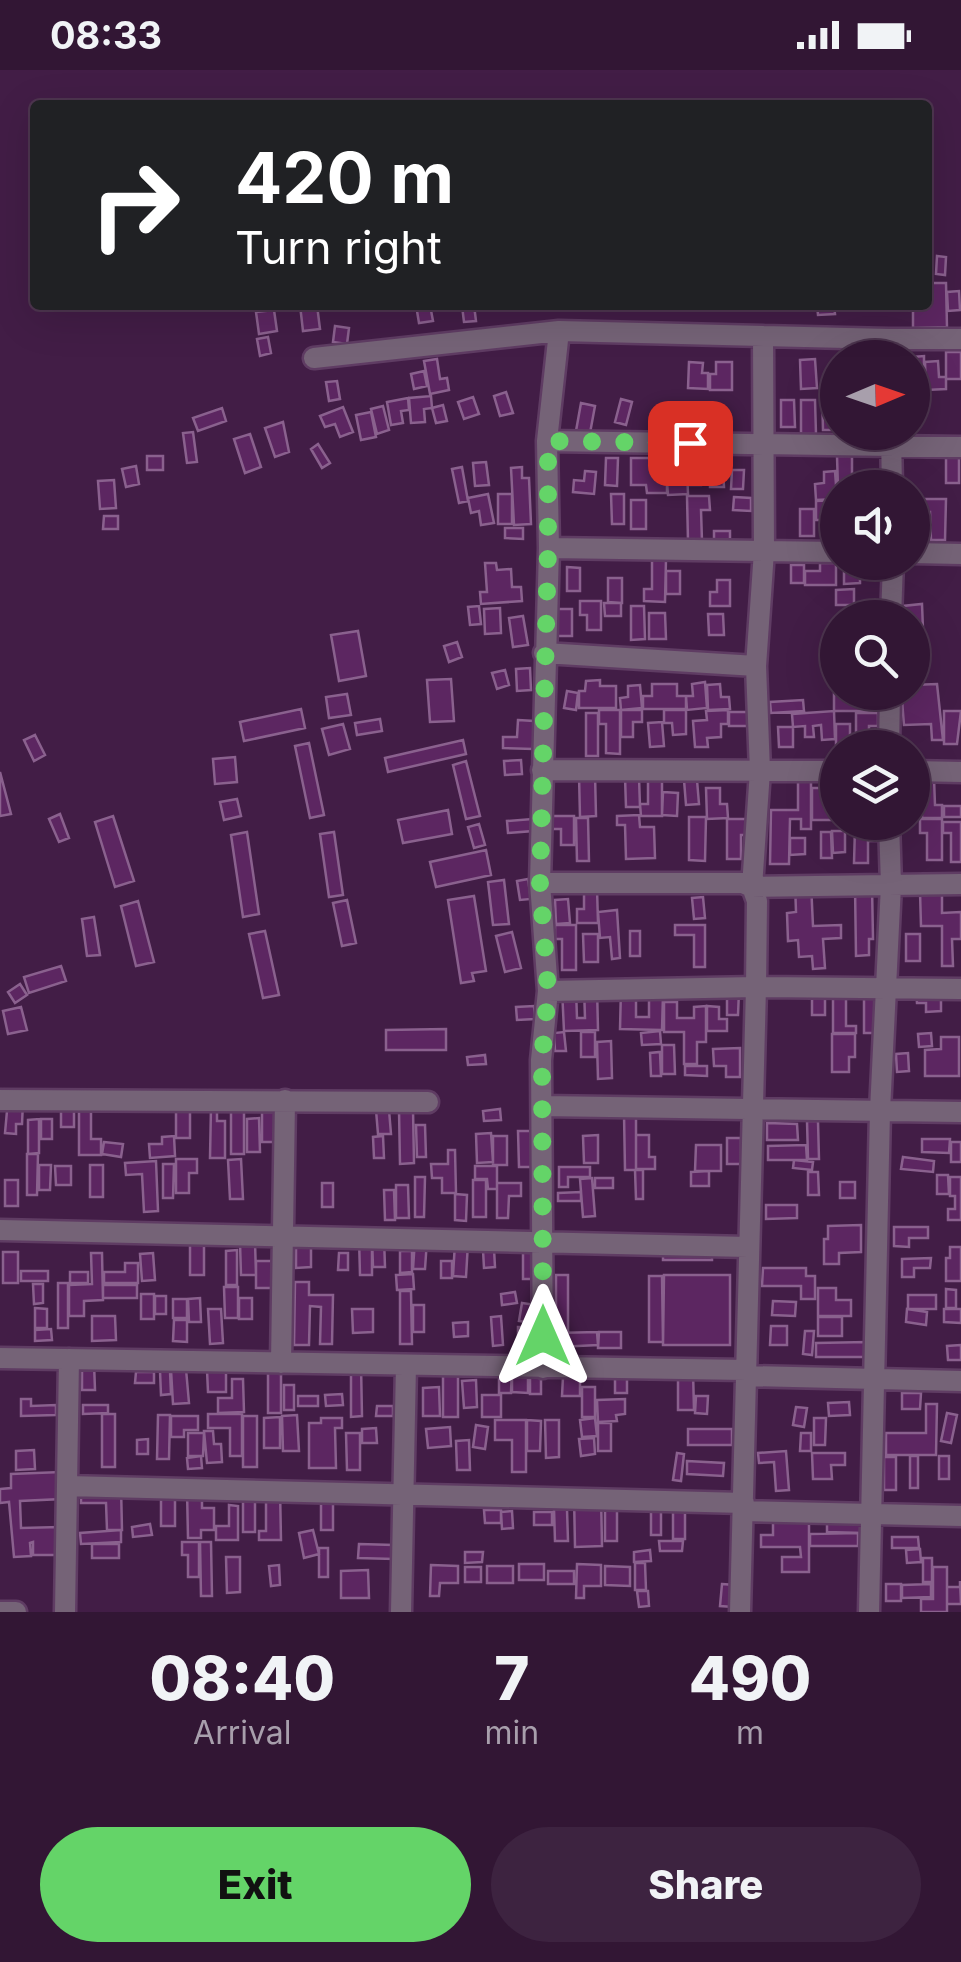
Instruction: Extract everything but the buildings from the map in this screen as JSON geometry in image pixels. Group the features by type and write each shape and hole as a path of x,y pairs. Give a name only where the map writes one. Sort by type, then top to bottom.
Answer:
{"street":[{"path":"544,1368 542,1060 548,991 540,883 548,441 559,332"},
{"path":"314,358 559,332 763,336 820,341"},
{"path":"740,1612 754,1109 756,901 752,888 760,771 756,666 764,551 763,336"},
{"path":"930,343 961,340"},
{"path":"548,441 820,442"},
{"path":"930,443 961,447"},
{"path":"548,548 820,552"},
{"path":"930,553 961,554"},
{"path":"544,653 756,666"},
{"path":"542,770 820,771"},
{"path":"930,772 961,772"},
{"path":"868,1612 890,840"},
{"path":"540,883 743,883 752,888 961,884"},
{"path":"548,991 961,989"},
{"path":"0,1100 428,1102"},
{"path":"281,1363 285,1100"},
{"path":"542,1106 961,1112"},
{"path":"0,1230 748,1247"},
{"path":"0,1358 406,1364 961,1381"},
{"path":"65,1612 68,1359"},
{"path":"401,1612 406,1364"},
{"path":"67,1486 403,1494 961,1516"},
{"path":"0,1612 16,1612"}],"route":[{"path":"543,1336 542,1060 548,991 540,883 548,441 690,443"}]}
